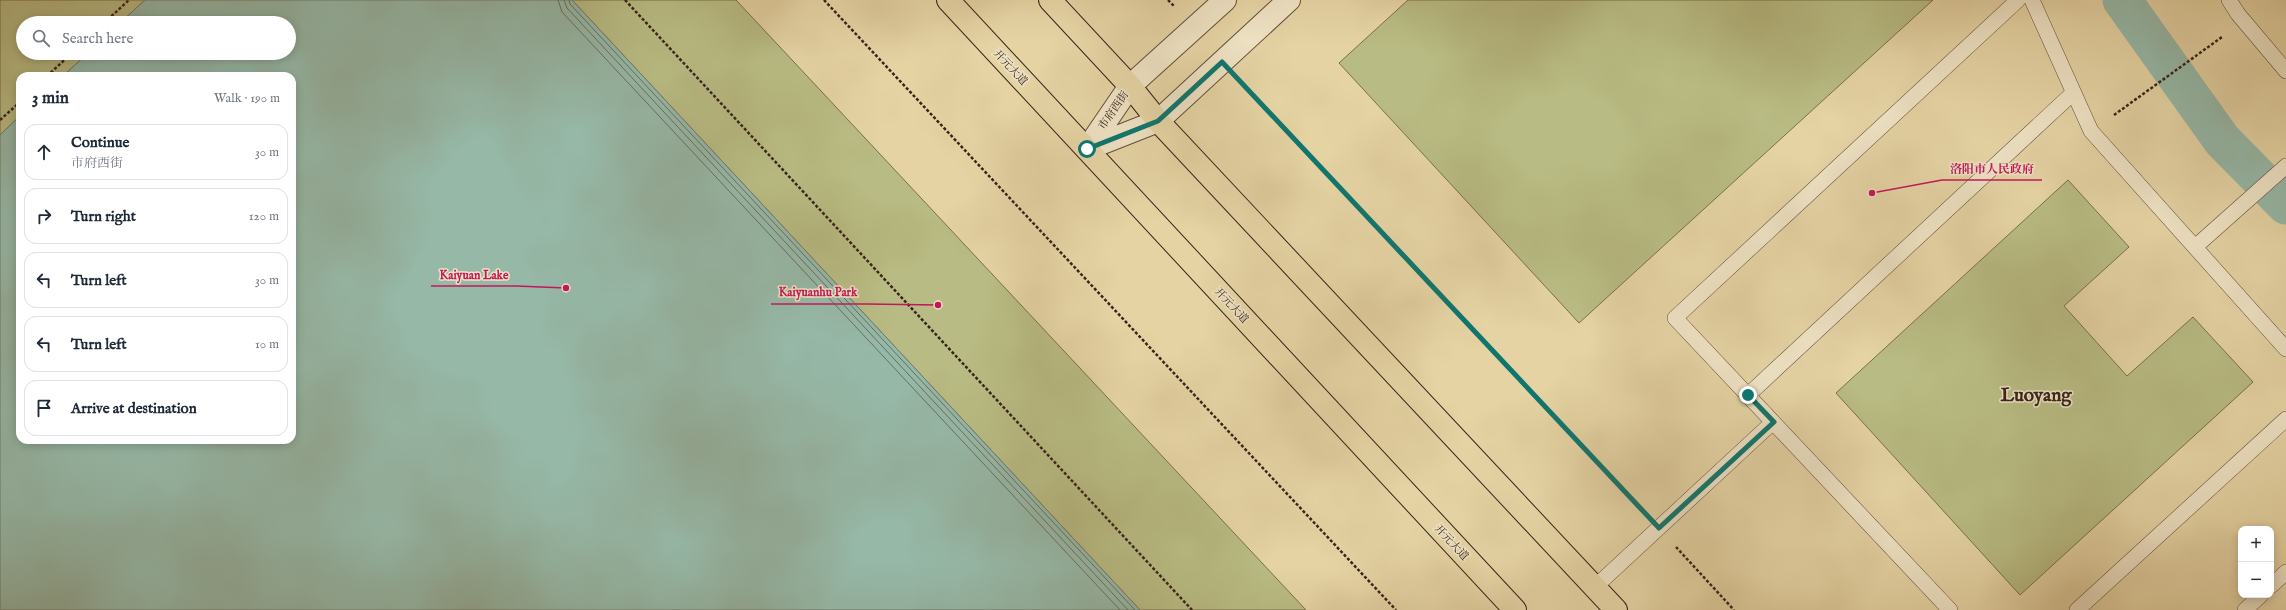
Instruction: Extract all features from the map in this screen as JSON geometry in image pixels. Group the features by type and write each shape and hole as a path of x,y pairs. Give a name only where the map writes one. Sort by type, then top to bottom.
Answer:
{"main road":[{"name":"开元大道","path":"948,0 1515,610"},
{"path":"1050,0 1130,86 1158,121 1616,610"}],"street":[{"name":"市府西街","path":"1087,149 1130,86 1224,0"},
{"name":"市府西街","path":"1087,149 1158,121 1289,0"}],"lane":[{"path":"1950,610 1675,318 2018,0"},
{"path":"2032,0 2091,131 2200,242 2286,349"},
{"path":"2229,0 2238,14 2286,71"},
{"path":"1748,395 2073,93"},
{"path":"2200,242 2286,166"},
{"path":"2077,610 2286,418"},
{"path":"1595,587 1774,422"},
{"path":"2274,583 2286,572"},
{"path":"2245,610 2258,598"}],"path":[{"path":"112,16 129,0"},
{"path":"624,0 1192,610"},
{"path":"824,0 1396,610"},
{"path":"1168,0 1194,28"},
{"path":"2108,119 2225,36"},
{"path":"51,72 64,60"},
{"path":"1222,62 1734,610"},
{"path":"0,120 16,106"}],"green space":[{"path":"0,0 145,0 128,16 16,16 16,60 80,60 67,72 16,72 16,120 0,135"},
{"path":"572,0 736,0 1306,610 1140,610"},
{"path":"1408,0 1933,0 1579,323 1339,63"},
{"path":"2068,180 2129,247 2064,306 2127,376 2193,317 2253,382 2020,595 1836,393"}],"water":[{"path":"145,0 572,0 1140,610 0,610 0,135 16,120 16,444 296,444 296,72 67,72 80,60 296,60 296,16 128,16"}],"waterway":[{"path":"2122,0 2222,140 2286,205"}],"place":[{"name":"洛阳市人民政府","path":"1872,193"},
{"name":"Kaiyuan Lake","path":"566,288"},
{"name":"Kaiyuanhu Park","path":"938,305"}],"district":[{"name":"Luoyang","path":"2036,394"}],"route":[{"path":"1087,149 1158,121 1222,62 1659,528 1774,422 1748,395"}]}
